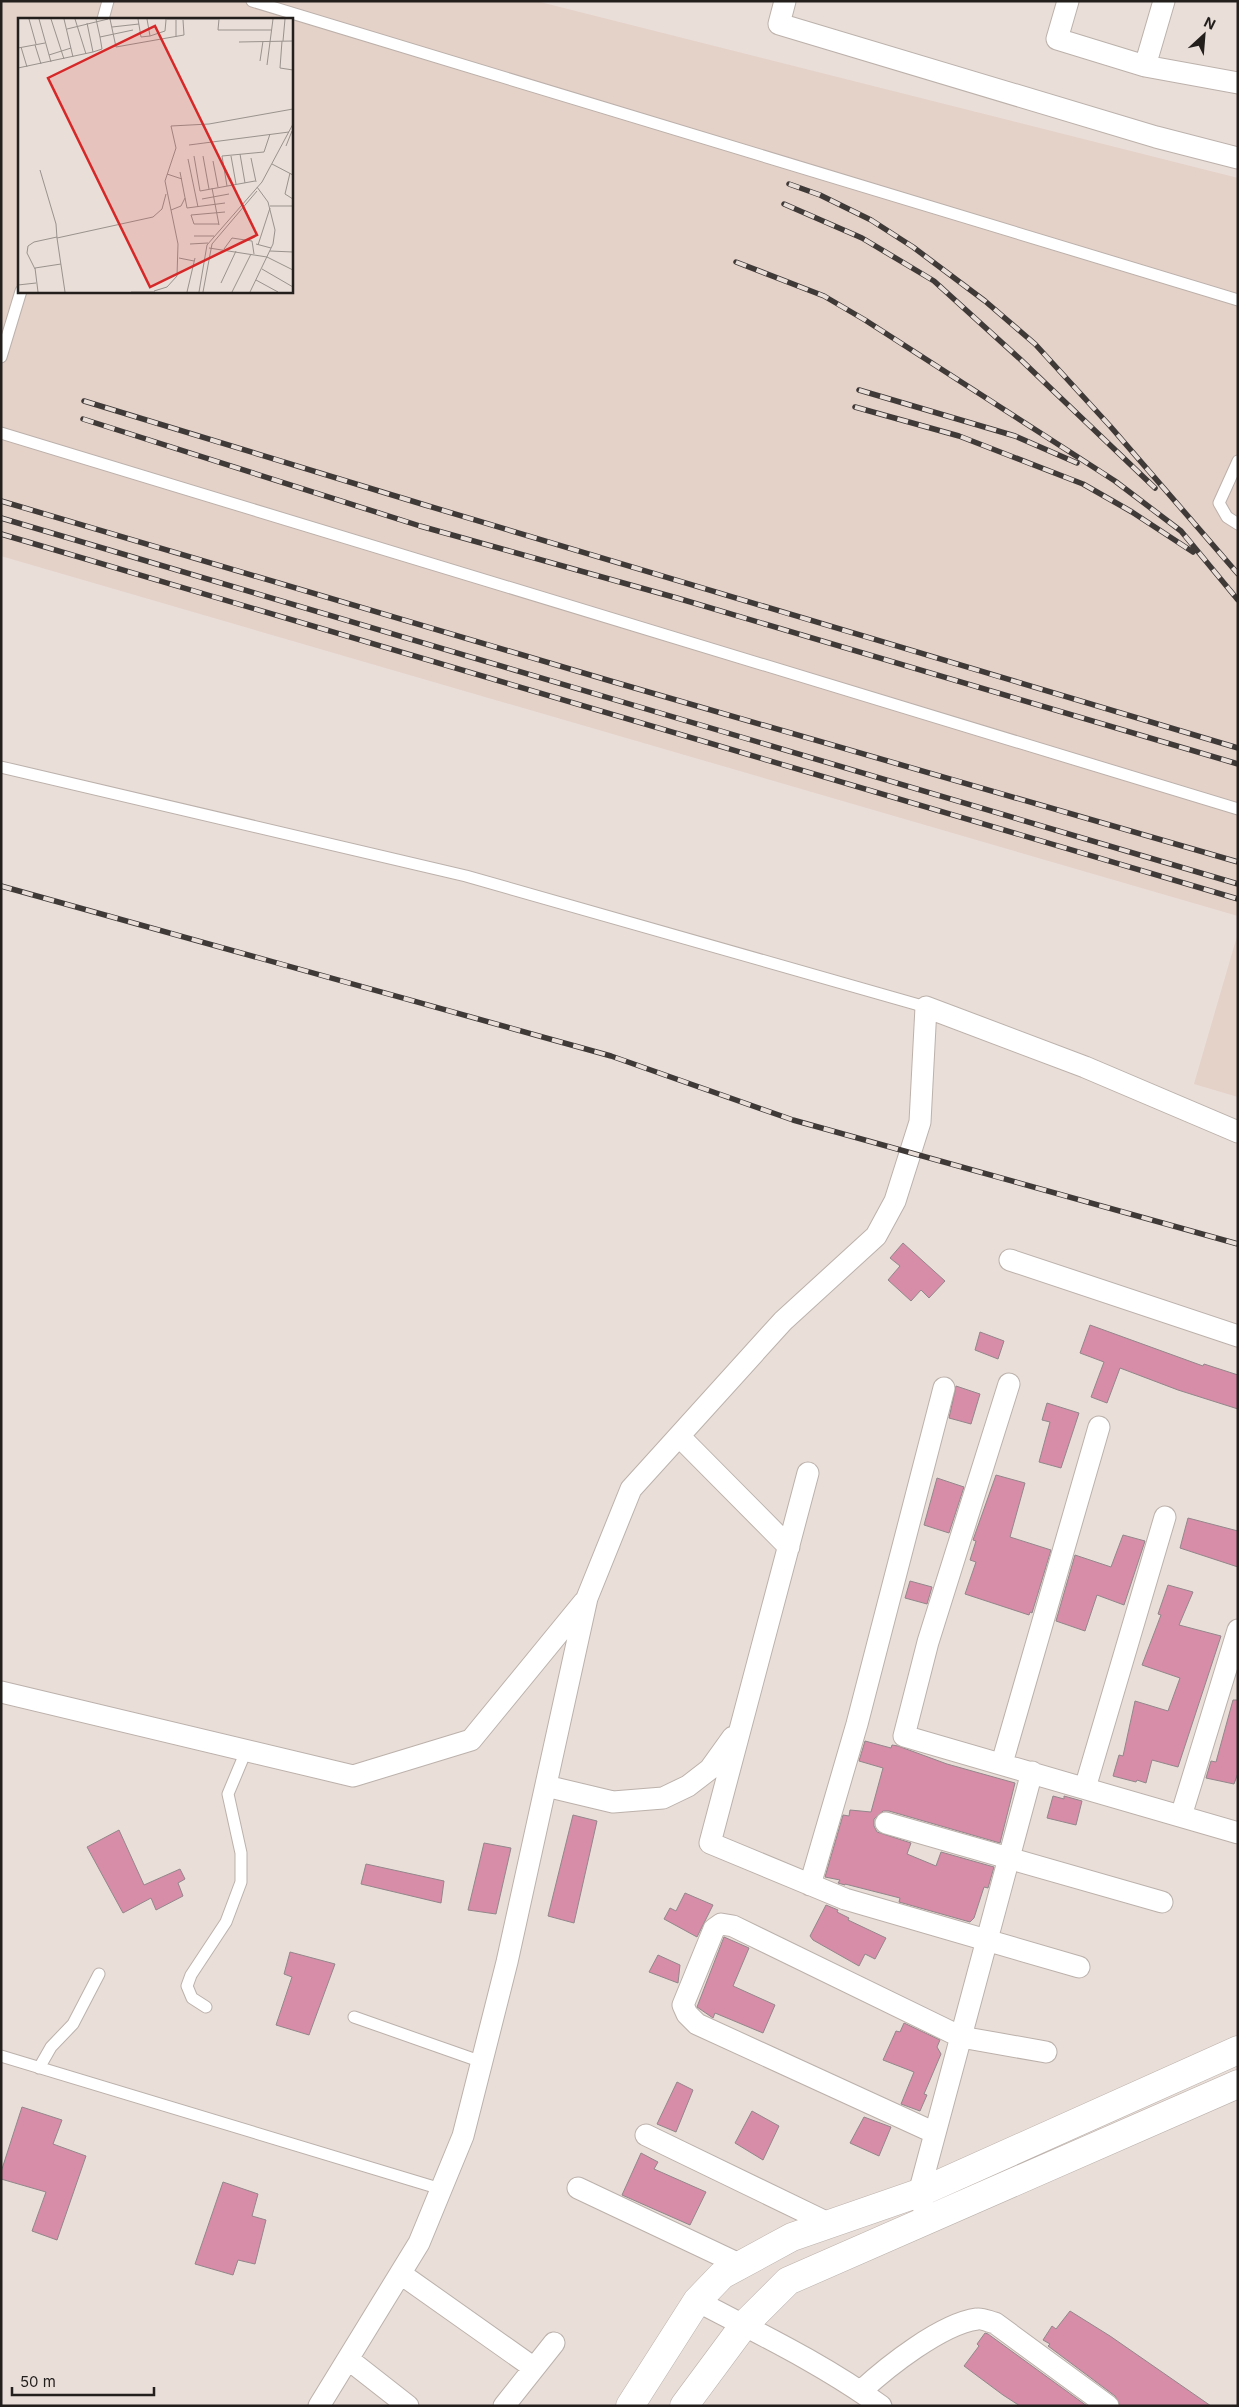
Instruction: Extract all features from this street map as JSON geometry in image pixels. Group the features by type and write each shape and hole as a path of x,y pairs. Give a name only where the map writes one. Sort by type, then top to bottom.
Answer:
{"street":[{"path":"785,1 779,24 1156,137 1238,158"},
{"path":"1068,1 1057,39 1145,66 1238,83"},
{"path":"1145,66 1164,1"},
{"path":"319,2406 420,2243 463,2136 507,1962 587,1598 630,1489 783,1320 876,1236 895,1201 920,1122 926,1008 1085,1068 1238,1132"},
{"path":"1010,1260 1238,1336"},
{"path":"1009,1384 928,1642 904,1736 1238,1833"},
{"path":"810,1885 857,1724 944,1388"},
{"path":"1002,1763 1099,1427"},
{"path":"679,1436 788,1547"},
{"path":"808,1473 710,1843 845,1899 1079,1967"},
{"path":"1086,1788 1165,1517"},
{"path":"1,1692 353,1776 471,1740 587,1598"},
{"path":"1182,1816 1238,1630"},
{"path":"546,1786 613,1802 663,1798 688,1786 710,1769 741,1725"},
{"path":"927,2219 919,2192 1032,1772"},
{"path":"886,1823 1162,1902"},
{"path":"935,2133 697,2024 687,2014 683,2005 714,1929 721,1924 733,1926 961,2037 1046,2052"},
{"path":"630,2406 697,2301 722,2275 792,2237 919,2192 1238,2050"},
{"path":"684,2406 744,2325 788,2282 927,2219 1238,2084"},
{"path":"646,2135 830,2224"},
{"path":"578,2188 741,2265"},
{"path":"401,2274 534,2368"},
{"path":"697,2301 781,2343 853,2386 881,2406"},
{"path":"853,2386 882,2372 933,2337 978,2318 995,2324 1108,2406"},
{"path":"504,2406 554,2344"},
{"path":"348,2359 408,2406"}],"lane":[{"path":"102,18 108,1"},
{"path":"252,1 1238,300"},
{"path":"1,358 21,292"},
{"path":"1,433 1238,809"},
{"path":"1238,461 1219,504 1227,517 1238,524"},
{"path":"1,767 466,876 926,1008"},
{"path":"206,2007 192,1998 187,1986 190,1975 226,1922 241,1882 241,1853 228,1794 246,1751"},
{"path":"39,2068 51,2046 73,2024 99,1974"},
{"path":"354,2017 482,2062"},
{"path":"1,2056 441,2189"}],"shaded area":[{"path":"1,1 536,1 1238,178 1238,916 1,556"},
{"path":"1238,933 1238,1097 1194,1084"}],"building":[{"path":"903,1243 945,1281 929,1298 921,1290 911,1301 888,1280 900,1266 890,1258"},
{"path":"1090,1325 1203,1366 1204,1364 1238,1375 1238,1409 1178,1390 1120,1368 1107,1403 1091,1397 1104,1362 1080,1353"},
{"path":"980,1332 1004,1341 998,1359 975,1350"},
{"path":"956,1386 980,1394 971,1424 949,1418"},
{"path":"1047,1403 1079,1413 1061,1468 1039,1462 1050,1422 1042,1420"},
{"path":"996,1475 1025,1483 1010,1537 1051,1550 1032,1613 1030,1612 1029,1615 965,1594 976,1562 970,1560 976,1541 973,1540"},
{"path":"937,1478 964,1487 949,1533 924,1525"},
{"path":"1188,1518 1238,1531 1238,1567 1180,1548"},
{"path":"1123,1535 1145,1541 1124,1605 1097,1595 1085,1631 1056,1621 1075,1555 1111,1567"},
{"path":"910,1581 932,1587 927,1604 905,1598"},
{"path":"1168,1585 1193,1592 1179,1625 1221,1636 1178,1767 1152,1760 1146,1783 1137,1780 1136,1782 1113,1776 1119,1755 1123,1756 1135,1701 1168,1711 1180,1678 1142,1665 1161,1615 1158,1614"},
{"path":"1233,1700 1238,1700 1238,1773 1234,1784 1206,1778 1211,1761 1216,1762"},
{"path":"865,1741 891,1748 892,1745 898,1746 947,1764 1015,1783 1000,1843 889,1811 883,1811 874,1819 874,1826 877,1832 911,1843 907,1854 936,1866 941,1852 994,1867 988,1888 984,1887 974,1918 970,1922 899,1902 900,1898 845,1885 838,1883 840,1880 825,1877 843,1815 849,1816 850,1810 871,1812 883,1768 859,1761"},
{"path":"1053,1796 1064,1799 1064,1796 1082,1801 1076,1825 1047,1818"},
{"path":"573,1815 597,1821 574,1923 548,1916"},
{"path":"119,1830 144,1885 180,1869 185,1879 178,1883 183,1896 156,1910 151,1898 123,1913 87,1847"},
{"path":"484,1843 511,1848 496,1914 468,1910"},
{"path":"366,1864 444,1881 441,1903 361,1884"},
{"path":"685,1893 713,1905 697,1937 664,1919 670,1908 676,1911"},
{"path":"826,1905 838,1910 837,1912 849,1918 848,1920 886,1938 875,1959 865,1954 859,1966 813,1940 810,1936"},
{"path":"724,1937 749,1948 733,1986 775,2005 763,2033 715,2013 713,2018 697,2007"},
{"path":"290,1952 335,1964 309,2035 276,2025 292,1977 284,1974"},
{"path":"658,1955 680,1965 678,1983 649,1972"},
{"path":"904,2023 940,2040 937,2047 941,2054 924,2094 927,2095 920,2111 901,2104 914,2072 883,2060 896,2031 900,2032"},
{"path":"677,2082 693,2090 676,2132 657,2124"},
{"path":"22,2107 62,2120 53,2144 86,2156 57,2240 32,2231 46,2192 1,2179 1,2172"},
{"path":"752,2111 779,2126 763,2160 735,2143"},
{"path":"864,2117 891,2127 879,2156 850,2143"},
{"path":"641,2153 658,2162 654,2169 706,2192 690,2225 622,2195"},
{"path":"223,2182 258,2194 252,2216 266,2220 255,2264 238,2260 233,2275 195,2264"},
{"path":"1070,2311 1110,2336 1211,2406 1120,2406 1115,2396 1048,2346 1050,2344 1043,2340 1052,2326 1056,2329"},
{"path":"985,2333 1087,2406 1020,2406 1003,2395 964,2366 979,2346 977,2344"}],"railway":[{"path":"789,184 820,195 871,220 913,247 985,301 1035,344 1110,426 1238,574"},
{"path":"784,204 862,238 934,281 1020,359 1155,488"},
{"path":"736,262 824,296 865,320 1115,481 1181,531 1238,600"},
{"path":"859,390 1015,436 1077,463"},
{"path":"84,401 1238,748"},
{"path":"855,407 959,436 1083,484 1132,512 1193,552"},
{"path":"83,419 420,526 677,598 1238,764"},
{"path":"1,501 614,682 1238,862"},
{"path":"1,518 1238,884"},
{"path":"1,534 1238,899"},
{"path":"1,886 611,1056 793,1120 1238,1244"}]}
